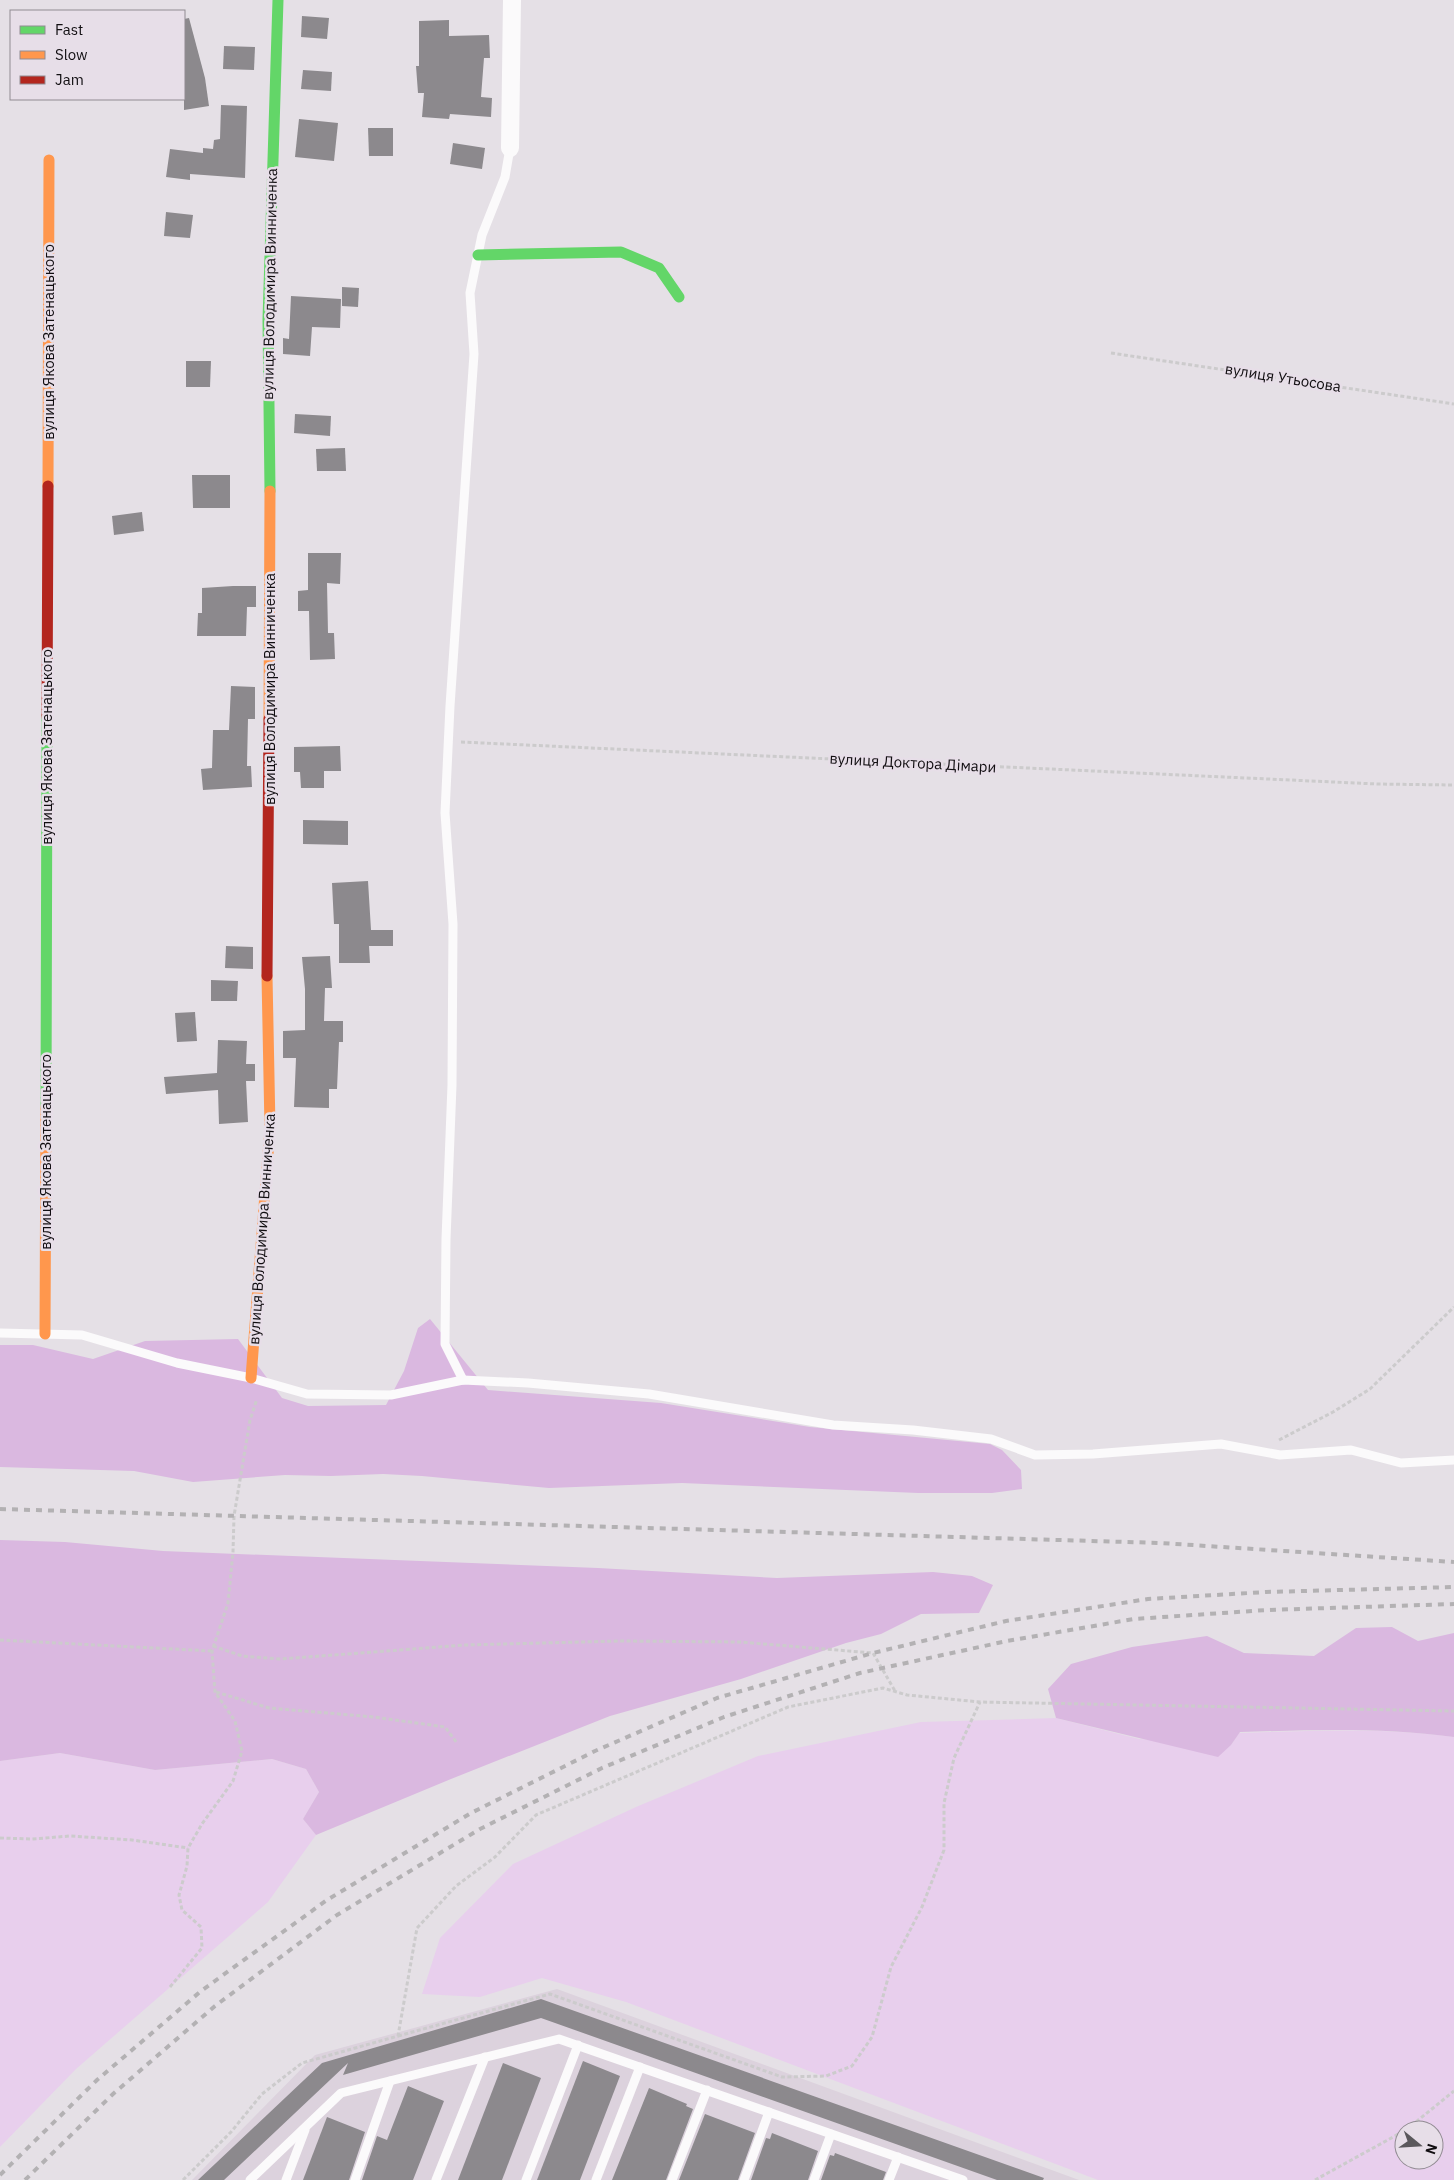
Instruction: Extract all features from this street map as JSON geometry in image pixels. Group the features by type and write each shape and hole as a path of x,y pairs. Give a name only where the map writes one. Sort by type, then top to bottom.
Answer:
{"street":[{"name":"вулиця Володимира Винниченка","path":"251,1378 260,1282 270,1128 267,950 271,549 268,320 278,0"},
{"path":"510,148 512,0"},
{"name":"вулиця Якова Затенацького","path":"45,1334 49,160"},
{"path":"478,255 621,252 659,268 679,297"}],"lane":[{"path":"463,1380 446,1344 446,1239 452,1085 453,933 445,813 474,354 470,293 482,235 505,177 510,148"},
{"path":"0,1333 82,1335 177,1363 251,1378 307,1394 391,1395 463,1380 528,1383 649,1394 833,1425 913,1430 991,1439 1035,1455 1093,1454 1221,1444 1280,1455 1351,1450 1401,1464 1454,1460"},
{"path":"250,2180 341,2093 559,2039 960,2180"},
{"path":"526,2180 578,2045"},
{"path":"436,2180 484,2057"},
{"path":"596,2180 640,2067"},
{"path":"355,2180 390,2081"},
{"path":"672,2180 707,2090"},
{"path":"744,2180 769,2112"},
{"path":"286,2180 306,2127"},
{"path":"814,2180 831,2134"},
{"path":"889,2180 898,2157"}],"path":[{"name":"вулиця Утьосова","path":"1111,353 1454,404"},
{"name":"вулиця Доктора Дімари","path":"449,742 1377,784 1454,785"},
{"path":"1252,1450 1278,1441 1333,1412 1370,1389 1454,1307"},
{"path":"170,1987 202,1948 200,1927 182,1910 179,1895 187,1866 188,1848 202,1824 233,1781 242,1751 234,1721 215,1692 212,1651 228,1603 234,1516 250,1420 264,1382"},
{"path":"0,1640 212,1651"},
{"path":"213,1646 242,1656 281,1659 465,1645 620,1641 740,1642 873,1653 894,1691"},
{"path":"398,2036 417,1928 456,1886 495,1857 536,1815 788,1706 882,1688 908,1695 980,1702 1454,1710"},
{"path":"215,1692 269,1708 374,1717 445,1727 457,1743"},
{"path":"183,2180 232,2132 262,2094 302,2062 550,1994 782,2077 826,2076 852,2066 872,2037 891,1967 922,1907 944,1850 944,1802 954,1758 980,1702"},
{"path":"0,1838 32,1839 70,1836 132,1840 188,1848"},
{"path":"1418,2120 1454,2091"},
{"path":"1315,2180 1394,2136"}],"shaded area":[{"path":"430,1319 488,1390 661,1403 810,1427 990,1444 1002,1450 1021,1470 1022,1489 992,1493 918,1493 682,1483 549,1488 383,1474 285,1475 193,1482 134,1471 0,1467 0,1345 33,1345 93,1359 145,1341 238,1339 282,1398 308,1406 386,1405 404,1371 418,1328"},
{"path":"0,1540 65,1542 163,1551 598,1568 777,1578 933,1572 972,1576 993,1585 979,1613 921,1614 881,1634 846,1643 741,1679 610,1716 316,1835 303,1819 319,1792 306,1769 272,1759 155,1770 60,1753 0,1761"},
{"path":"1392,1627 1418,1641 1454,1633 1454,1737 1374,1730 1240,1732 1231,1745 1218,1757 1056,1718 1048,1689 1071,1664 1132,1647 1207,1636 1244,1653 1314,1656 1356,1628"},
{"path":"1056,1718 1139,1739 1231,1745 1239,1733 1374,1731 1454,1737 1454,2180 1098,2180 626,2002 542,1978 480,1997 422,1994 440,1938 513,1864 636,1807 758,1756 921,1722"},
{"path":"60,1753 155,1770 272,1759 306,1769 319,1792 303,1819 316,1835 268,1902 76,2069 0,2147 0,1761"},
{"path":"557,1989 1079,2180 192,2180 315,2055"}],"building":[{"path":"302,16 329,18 327,39 301,37"},
{"path":"189,18 205,78 209,106 184,110 185,100 185,19"},
{"path":"449,20 449,36 489,35 490,58 484,58 481,97 492,98 491,117 450,114 449,119 422,117 424,93 418,93 416,66 419,66 419,21"},
{"path":"224,46 255,47 254,70 223,69"},
{"path":"303,70 332,72 331,91 301,89"},
{"path":"221,105 247,106 245,178 190,174 190,180 166,177 170,149 203,153 203,148 213,149 214,140 220,139"},
{"path":"299,119 338,123 334,161 295,157"},
{"path":"368,128 393,128 393,156 369,156"},
{"path":"453,143 485,148 482,169 450,164"},
{"path":"166,212 193,215 190,238 164,236"},
{"path":"342,287 359,288 358,307 342,306"},
{"path":"291,296 341,299 340,328 312,327 310,356 283,354 283,338 289,339"},
{"path":"186,361 211,361 210,387 186,387"},
{"path":"295,414 331,416 330,436 294,433"},
{"path":"345,448 346,471 317,471 316,449"},
{"path":"192,475 230,475 230,508 193,508"},
{"path":"142,512 144,531 114,535 112,516"},
{"path":"308,553 341,553 340,584 327,583 328,633 334,633 335,659 310,660 309,611 298,611 298,591 308,590"},
{"path":"256,586 256,607 247,607 246,636 197,636 198,613 202,613 202,588"},
{"path":"231,686 255,687 255,719 248,719 247,766 251,766 252,787 203,790 201,769 212,768 213,730 229,730"},
{"path":"340,746 341,771 324,771 324,788 301,788 300,772 294,772 294,747"},
{"path":"303,820 348,821 348,845 303,844"},
{"path":"368,881 371,930 393,930 393,946 369,946 370,963 339,963 339,924 334,924 332,883"},
{"path":"226,946 253,947 253,969 225,968"},
{"path":"330,956 332,988 325,988 324,1021 343,1021 343,1042 339,1042 337,1089 329,1089 329,1108 294,1107 296,1058 283,1058 283,1031 305,1030 305,989 302,957"},
{"path":"211,980 238,981 237,1001 211,1001"},
{"path":"195,1012 197,1041 177,1042 175,1013"},
{"path":"218,1040 247,1041 246,1064 255,1064 255,1081 246,1081 248,1122 219,1124 218,1090 166,1094 164,1077 217,1073"},
{"path":"541,1999 1044,2178 1043,2180 997,2180 541,2018 343,2075 348,2063 224,2180 198,2180 322,2063"},
{"path":"583,2061 620,2076 580,2180 537,2180"},
{"path":"503,2063 541,2078 502,2180 458,2180"},
{"path":"408,2086 444,2101 413,2180 362,2180 377,2136 387,2140"},
{"path":"649,2088 687,2104 686,2106 693,2109 666,2180 612,2180"},
{"path":"705,2114 755,2133 738,2180 679,2180"},
{"path":"327,2117 365,2132 349,2180 303,2180"},
{"path":"772,2133 818,2151 808,2180 751,2180 766,2138 770,2139"},
{"path":"835,2153 886,2172 883,2180 821,2180 830,2155 834,2156"}],"railway":[{"path":"0,1509 1161,1543 1454,1562"},
{"path":"0,2175 97,2080 201,1991 327,1900 471,1813 595,1751 717,1698 873,1653 1006,1621 1148,1599 1266,1592 1454,1587"},
{"path":"25,2180 113,2094 215,2006 337,1915 480,1829 602,1768 724,1717 860,1673 1007,1641 1134,1619 1267,1610 1454,1604"}],"traffic: fast":[{"path":"270,491 268,320 278,0"},
{"path":"478,255 621,252 659,268 679,297"},
{"path":"46,1107 47,717"}],"traffic: slow":[{"path":"48,486 49,160"},
{"path":"269,719 270,491"},
{"path":"251,1378 270,1128 267,976"},
{"path":"45,1334 46,1107"}],"traffic: jam":[{"path":"47,717 48,486"},
{"path":"267,976 269,719"}]}
